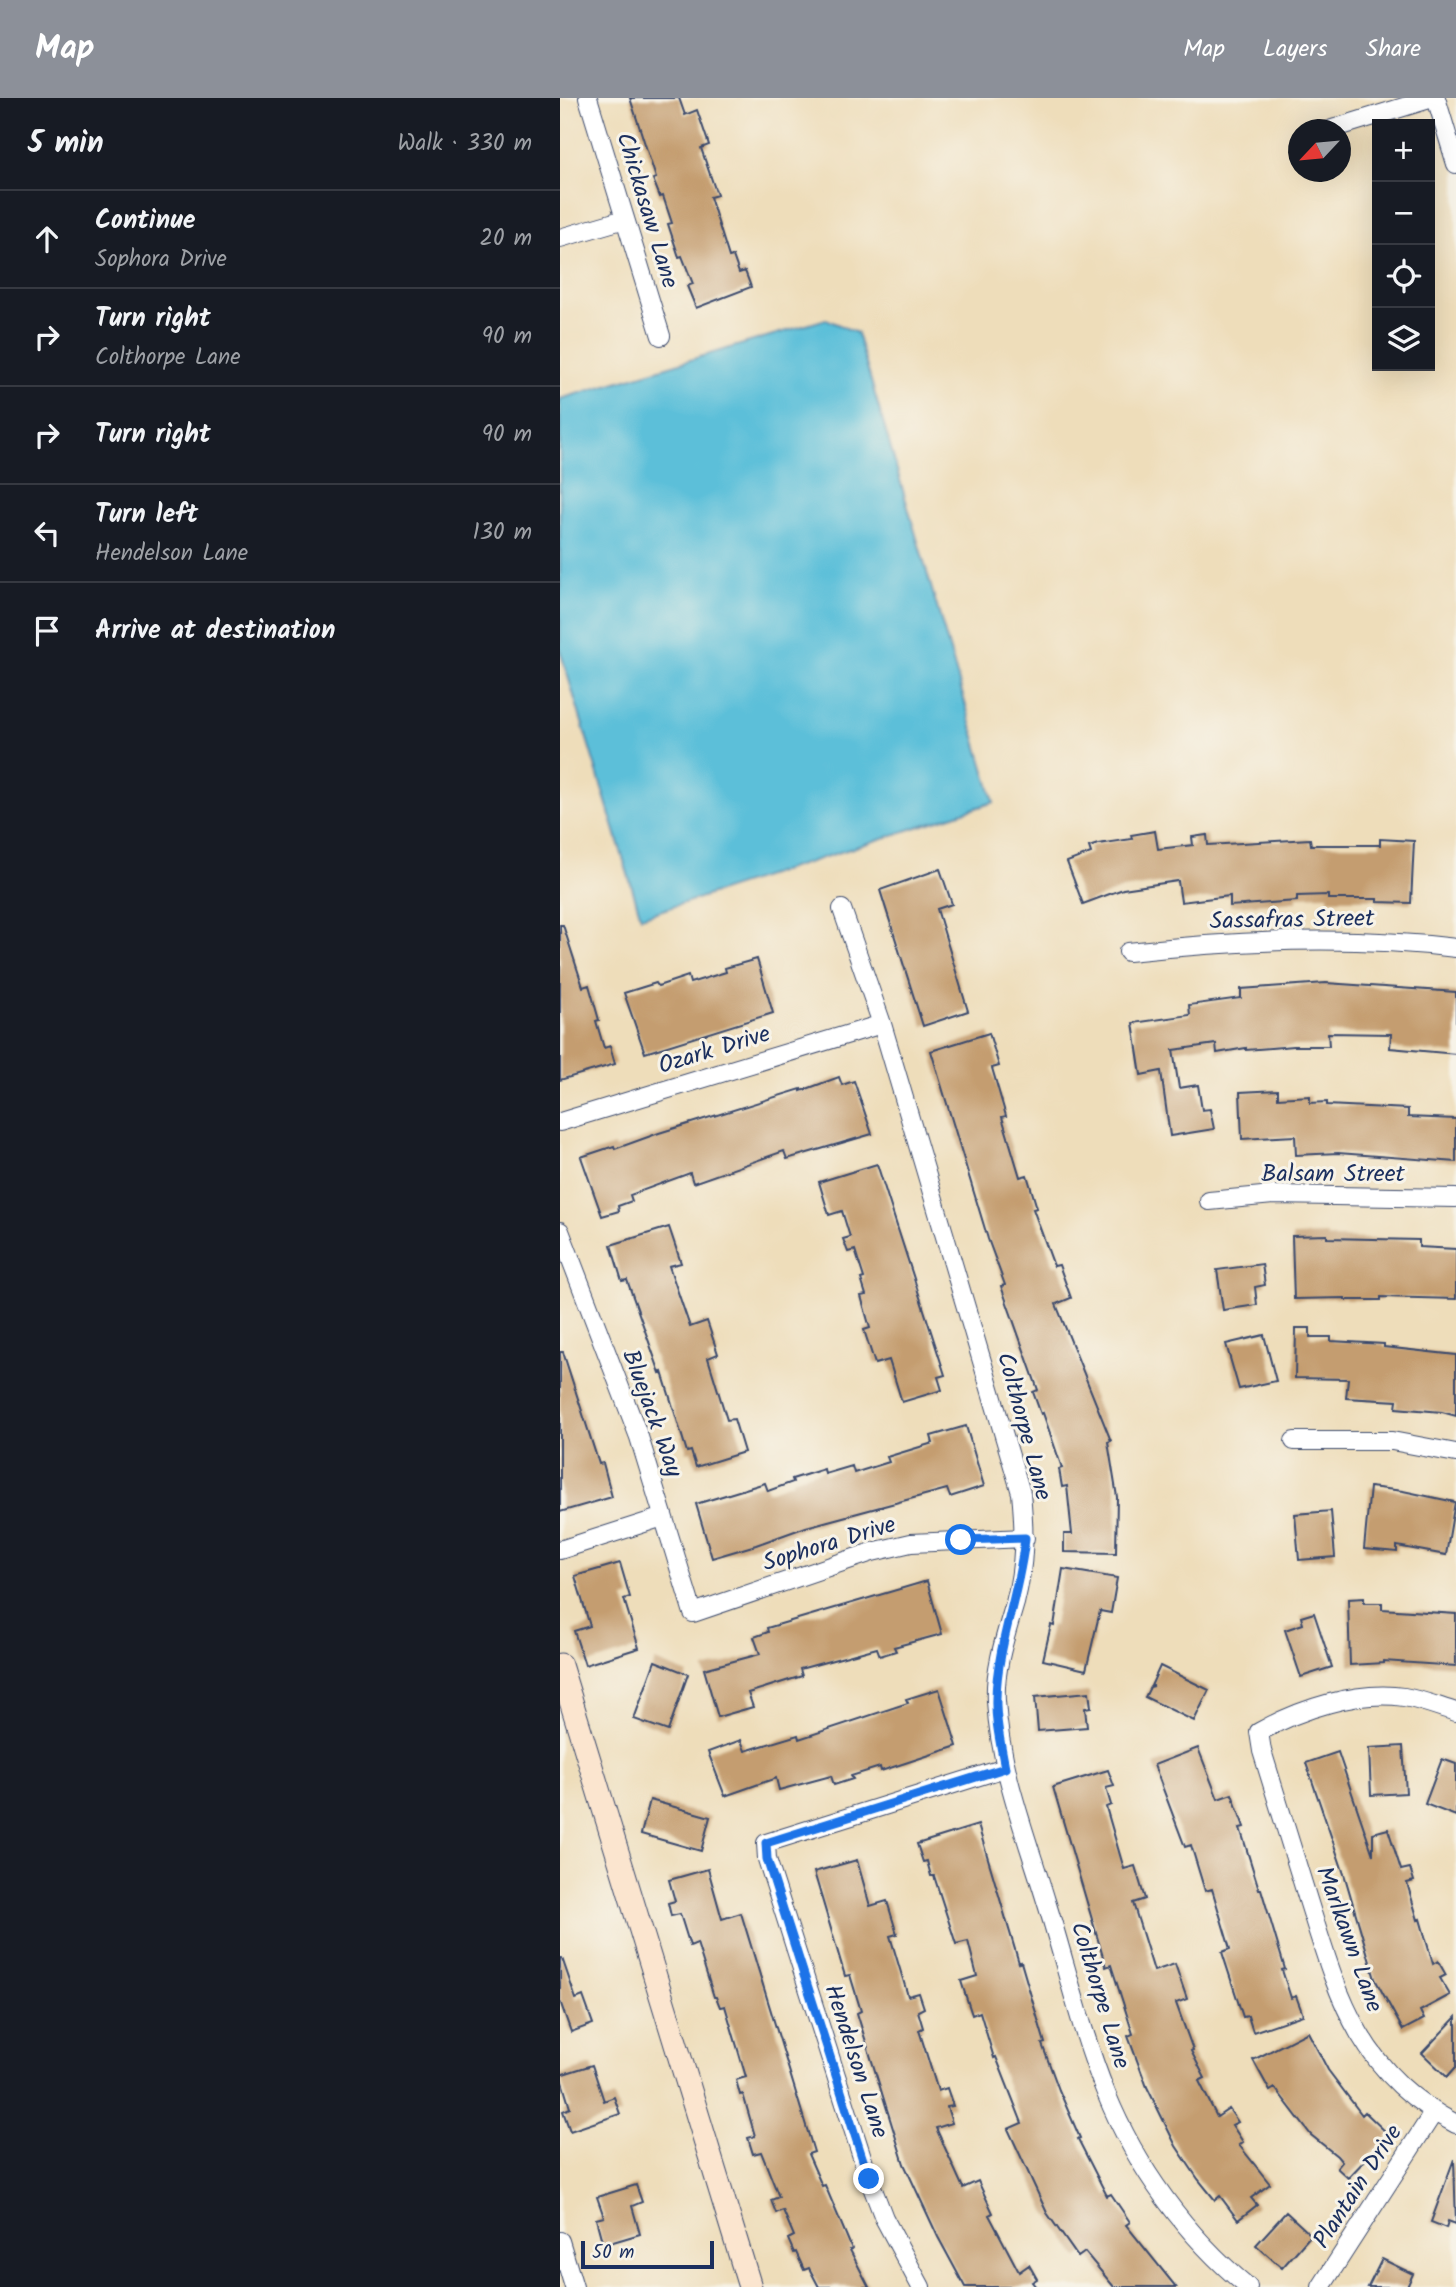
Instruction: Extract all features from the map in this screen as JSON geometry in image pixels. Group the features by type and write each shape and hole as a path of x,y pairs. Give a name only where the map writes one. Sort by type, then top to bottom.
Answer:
{"street":[{"name":"Chickasaw Lane","path":"588,98 661,336"},
{"path":"1351,123 1435,98 1456,164"},
{"path":"560,238 625,219"},
{"name":"Colthorpe Lane","path":"842,909 882,1024 1021,1493 1025,1538 1015,1601 1000,1662 996,1698 1005,1768 1094,2057 1117,2118 1133,2150 1171,2206 1223,2266 1248,2287"},
{"name":"Sassafras Street","path":"1128,952 1193,945 1292,941 1379,941 1456,948"},
{"name":"Ozark Drive","path":"560,1122 882,1024"},
{"name":"Balsam Street","path":"1209,1201 1273,1195 1456,1198"},
{"name":"Bluejack Way","path":"560,1231 639,1437 693,1613"},
{"path":"1294,1441 1392,1441 1456,1453"},
{"path":"560,1550 663,1517"},
{"name":"Sophora Drive","path":"693,1613 872,1552 911,1543 1025,1538"},
{"path":"560,1665 750,2287"},
{"name":"Marlkawn Lane","path":"1456,1712 1404,1698 1381,1696 1342,1701 1283,1720 1259,1732 1262,1751 1338,1992 1365,2045 1385,2071 1434,2112 1456,2124"},
{"name":"Hendelson Lane","path":"921,2287 884,2218 869,2179 767,1859 766,1843 1005,1768"},
{"name":"Plantain Drive","path":"1321,2287 1434,2112"},
{"path":"560,2241 574,2287"}],"water":[{"path":"826,319 857,333 994,802 641,917 560,650 560,399"}],"building":[{"path":"630,98 679,98 685,115 697,110 709,145 701,148 717,195 710,197 729,257 733,256 739,273 745,271 751,287 696,308 687,286 693,284 682,256 679,257 668,224 672,223 663,196 660,197 653,179 656,178"},
{"path":"1155,831 1158,849 1193,845 1192,837 1207,835 1208,845 1310,839 1311,845 1380,845 1380,839 1414,841 1411,903 1377,902 1377,899 1328,899 1328,895 1297,896 1297,901 1230,906 1230,896 1181,902 1178,881 1123,889 1083,904 1067,862 1091,853 1089,847 1132,839 1131,835"},
{"path":"940,869 952,904 937,909 968,1011 923,1026 880,890"},
{"path":"560,925 563,925 583,987 589,985 604,1048 610,1046 615,1064 560,1080"},
{"path":"757,959 773,1013 645,1053 624,993 688,976 690,983 726,972 725,968"},
{"path":"1326,983 1456,992 1456,1054 1390,1048 1391,1034 1328,1033 1329,1046 1246,1048 1217,1053 1216,1044 1173,1050 1179,1088 1198,1085 1202,1110 1210,1109 1214,1129 1170,1136 1161,1071 1141,1075 1133,1023 1190,1015 1189,1005 1241,998 1241,989"},
{"path":"989,1033 999,1066 992,1068 1006,1116 1002,1117 1020,1177 1027,1175 1037,1208 1033,1209 1054,1266 1059,1265 1071,1298 1056,1304 1111,1441 1108,1442 1117,1497 1116,1553 1064,1552 1064,1534 1072,1534 1067,1486 1062,1487 1059,1469 1062,1468 1033,1392 1038,1390 1001,1286 1005,1285 988,1239 931,1051"},
{"path":"839,1077 842,1085 854,1081 872,1134 787,1159 784,1151 693,1183 690,1173 630,1195 632,1201 618,1206 619,1211 602,1216 581,1157 614,1146 615,1149"},
{"path":"1278,1090 1278,1098 1310,1096 1310,1103 1408,1109 1408,1117 1456,1119 1456,1162 1338,1153 1296,1155 1295,1136 1242,1139 1240,1092"},
{"path":"877,1164 945,1375 938,1377 942,1390 902,1402 889,1360 875,1364 864,1330 870,1328 861,1296 866,1295 861,1279 864,1278 855,1250 848,1252 843,1239 850,1237 842,1211 829,1215 819,1182"},
{"path":"669,1227 681,1263 669,1266 690,1327 707,1321 718,1354 708,1358 727,1420 734,1419 744,1452 696,1467 691,1451 687,1452 662,1372 660,1373 627,1280 622,1281 611,1245"},
{"path":"1327,1235 1327,1238 1419,1240 1419,1247 1456,1249 1456,1299 1294,1299 1292,1236"},
{"path":"1262,1264 1265,1285 1255,1287 1257,1305 1223,1310 1217,1270"},
{"path":"1296,1328 1310,1328 1310,1337 1331,1337 1331,1341 1384,1344 1384,1347 1456,1355 1456,1416 1442,1412 1396,1408 1397,1401 1346,1398 1348,1379 1295,1378"},
{"path":"1264,1335 1276,1381 1239,1389 1226,1344"},
{"path":"560,1352 563,1352 599,1464 603,1463 612,1497 560,1512"},
{"path":"966,1426 984,1486 950,1497 947,1489 806,1527 712,1558 696,1504 765,1483 768,1491 793,1482 792,1479 824,1469 825,1474 852,1466 854,1473 889,1462 887,1457 933,1443 931,1436"},
{"path":"1370,1487 1455,1502 1446,1555 1397,1546 1397,1552 1364,1549"},
{"path":"1331,1511 1335,1557 1299,1560 1295,1514"},
{"path":"620,1563 630,1597 624,1599 639,1648 585,1665 574,1631 590,1626 575,1576"},
{"path":"1063,1569 1117,1578 1111,1613 1100,1611 1086,1670 1043,1660 1051,1625 1054,1626"},
{"path":"927,1581 942,1634 894,1647 896,1651 880,1656 877,1648 800,1669 802,1676 748,1693 753,1707 718,1717 704,1669 760,1654 754,1637 768,1632 767,1628"},
{"path":"1364,1598 1364,1603 1382,1603 1382,1609 1456,1614 1456,1666 1384,1661 1350,1665 1348,1599"},
{"path":"1314,1613 1332,1667 1301,1677 1285,1630 1303,1624 1301,1617"},
{"path":"655,1661 688,1674 668,1731 634,1719"},
{"path":"1160,1666 1209,1690 1194,1721 1145,1697 1150,1687 1154,1686 1151,1686"},
{"path":"939,1689 957,1746 881,1771 880,1767 851,1776 853,1779 834,1785 831,1776 779,1790 776,1778 725,1796 708,1752 741,1740 745,1751 798,1735 799,1739 908,1703 906,1699"},
{"path":"1089,1692 1091,1707 1085,1708 1087,1727 1038,1731 1035,1697"},
{"path":"1403,1746 1406,1793 1371,1795 1369,1748"},
{"path":"1198,1748 1218,1799 1232,1794 1244,1827 1240,1828 1285,1969 1282,1970 1291,1998 1296,1996 1303,2015 1253,2032 1248,2016 1243,2017 1222,1952 1230,1949 1212,1889 1205,1891 1191,1845 1185,1847 1154,1765"},
{"path":"1338,1752 1373,1855 1373,1833 1388,1829 1401,1870 1410,1868 1414,1881 1407,1883 1418,1920 1420,1919 1433,1964 1438,1961 1446,1975 1440,1978 1450,1995 1420,2011 1424,2019 1403,2030 1375,1979 1345,1877 1306,1763"},
{"path":"1442,1759 1456,1764 1456,1816 1425,1804"},
{"path":"1108,1770 1114,1786 1106,1788 1111,1805 1106,1807 1124,1869 1135,1866 1145,1899 1133,1903 1154,1971 1175,1964 1187,1999 1176,2003 1193,2050 1191,2051 1205,2078 1199,2081 1217,2117 1229,2109 1238,2122 1232,2125 1243,2142 1239,2145 1270,2184 1251,2198 1257,2205 1238,2220 1220,2196 1215,2200 1198,2179 1176,2146 1147,2087 1128,2036 1133,2034 1111,1965 1106,1967 1053,1787"},
{"path":"650,1800 710,1817 701,1851 641,1834"},
{"path":"978,1825 1045,2043 1042,2044 1080,2138 1078,2139 1107,2196 1111,2194 1130,2222 1126,2225 1176,2287 1114,2287 1085,2252 1078,2257 1047,2213 1008,2129 1022,2123 996,2057 994,2058 980,2012 972,2015 961,1981 977,1976 968,1941 956,1944 934,1876 931,1876 927,1861 923,1862 917,1844"},
{"path":"857,1860 870,1906 887,1901 897,1934 890,1936 908,1996 919,1993 924,2008 918,2011 923,2028 919,2030 938,2091 947,2088 953,2106 947,2107 952,2123 936,2128 963,2188 978,2181 993,2213 989,2215 1019,2272 1029,2265 1037,2279 1032,2282 1036,2287 965,2287 904,2164 857,2013 861,2011 850,1975 845,1976 814,1872"},
{"path":"708,1869 722,1919 741,1913 814,2152 808,2154 822,2186 825,2185 852,2249 850,2250 869,2287 819,2287 809,2268 804,2270 788,2239 794,2236 783,2210 776,2213 771,2200 779,2197 761,2152 753,2154 748,2138 755,2136 743,2094 740,2095 736,2080 746,2077 725,2006 720,2007 714,1997 697,1943 690,1946 680,1914 671,1916 668,1903 675,1901 669,1880"},
{"path":"560,1958 576,1999 583,1996 593,2024 571,2032 560,2001"},
{"path":"1456,2017 1456,2067 1447,2077 1422,2053"},
{"path":"1308,2032 1328,2070 1362,2115 1365,2112 1389,2135 1348,2178 1337,2168 1342,2162 1337,2156 1311,2135 1275,2088 1270,2091 1253,2060"},
{"path":"592,2065 604,2101 614,2097 620,2114 570,2131 563,2111 570,2108 560,2075"},
{"path":"1454,2159 1456,2224 1448,2221 1446,2228 1431,2222"},
{"path":"636,2185 642,2202 632,2206 640,2234 603,2245 596,2219 604,2217 597,2197"},
{"path":"1286,2212 1311,2235 1282,2268 1256,2245"},
{"path":"1382,2259 1413,2274 1407,2287 1368,2287"}],"route":[{"path":"869,2179 767,1859 766,1843 1005,1768 996,1698 1000,1662 1015,1601 1025,1538 961,1540"}]}
